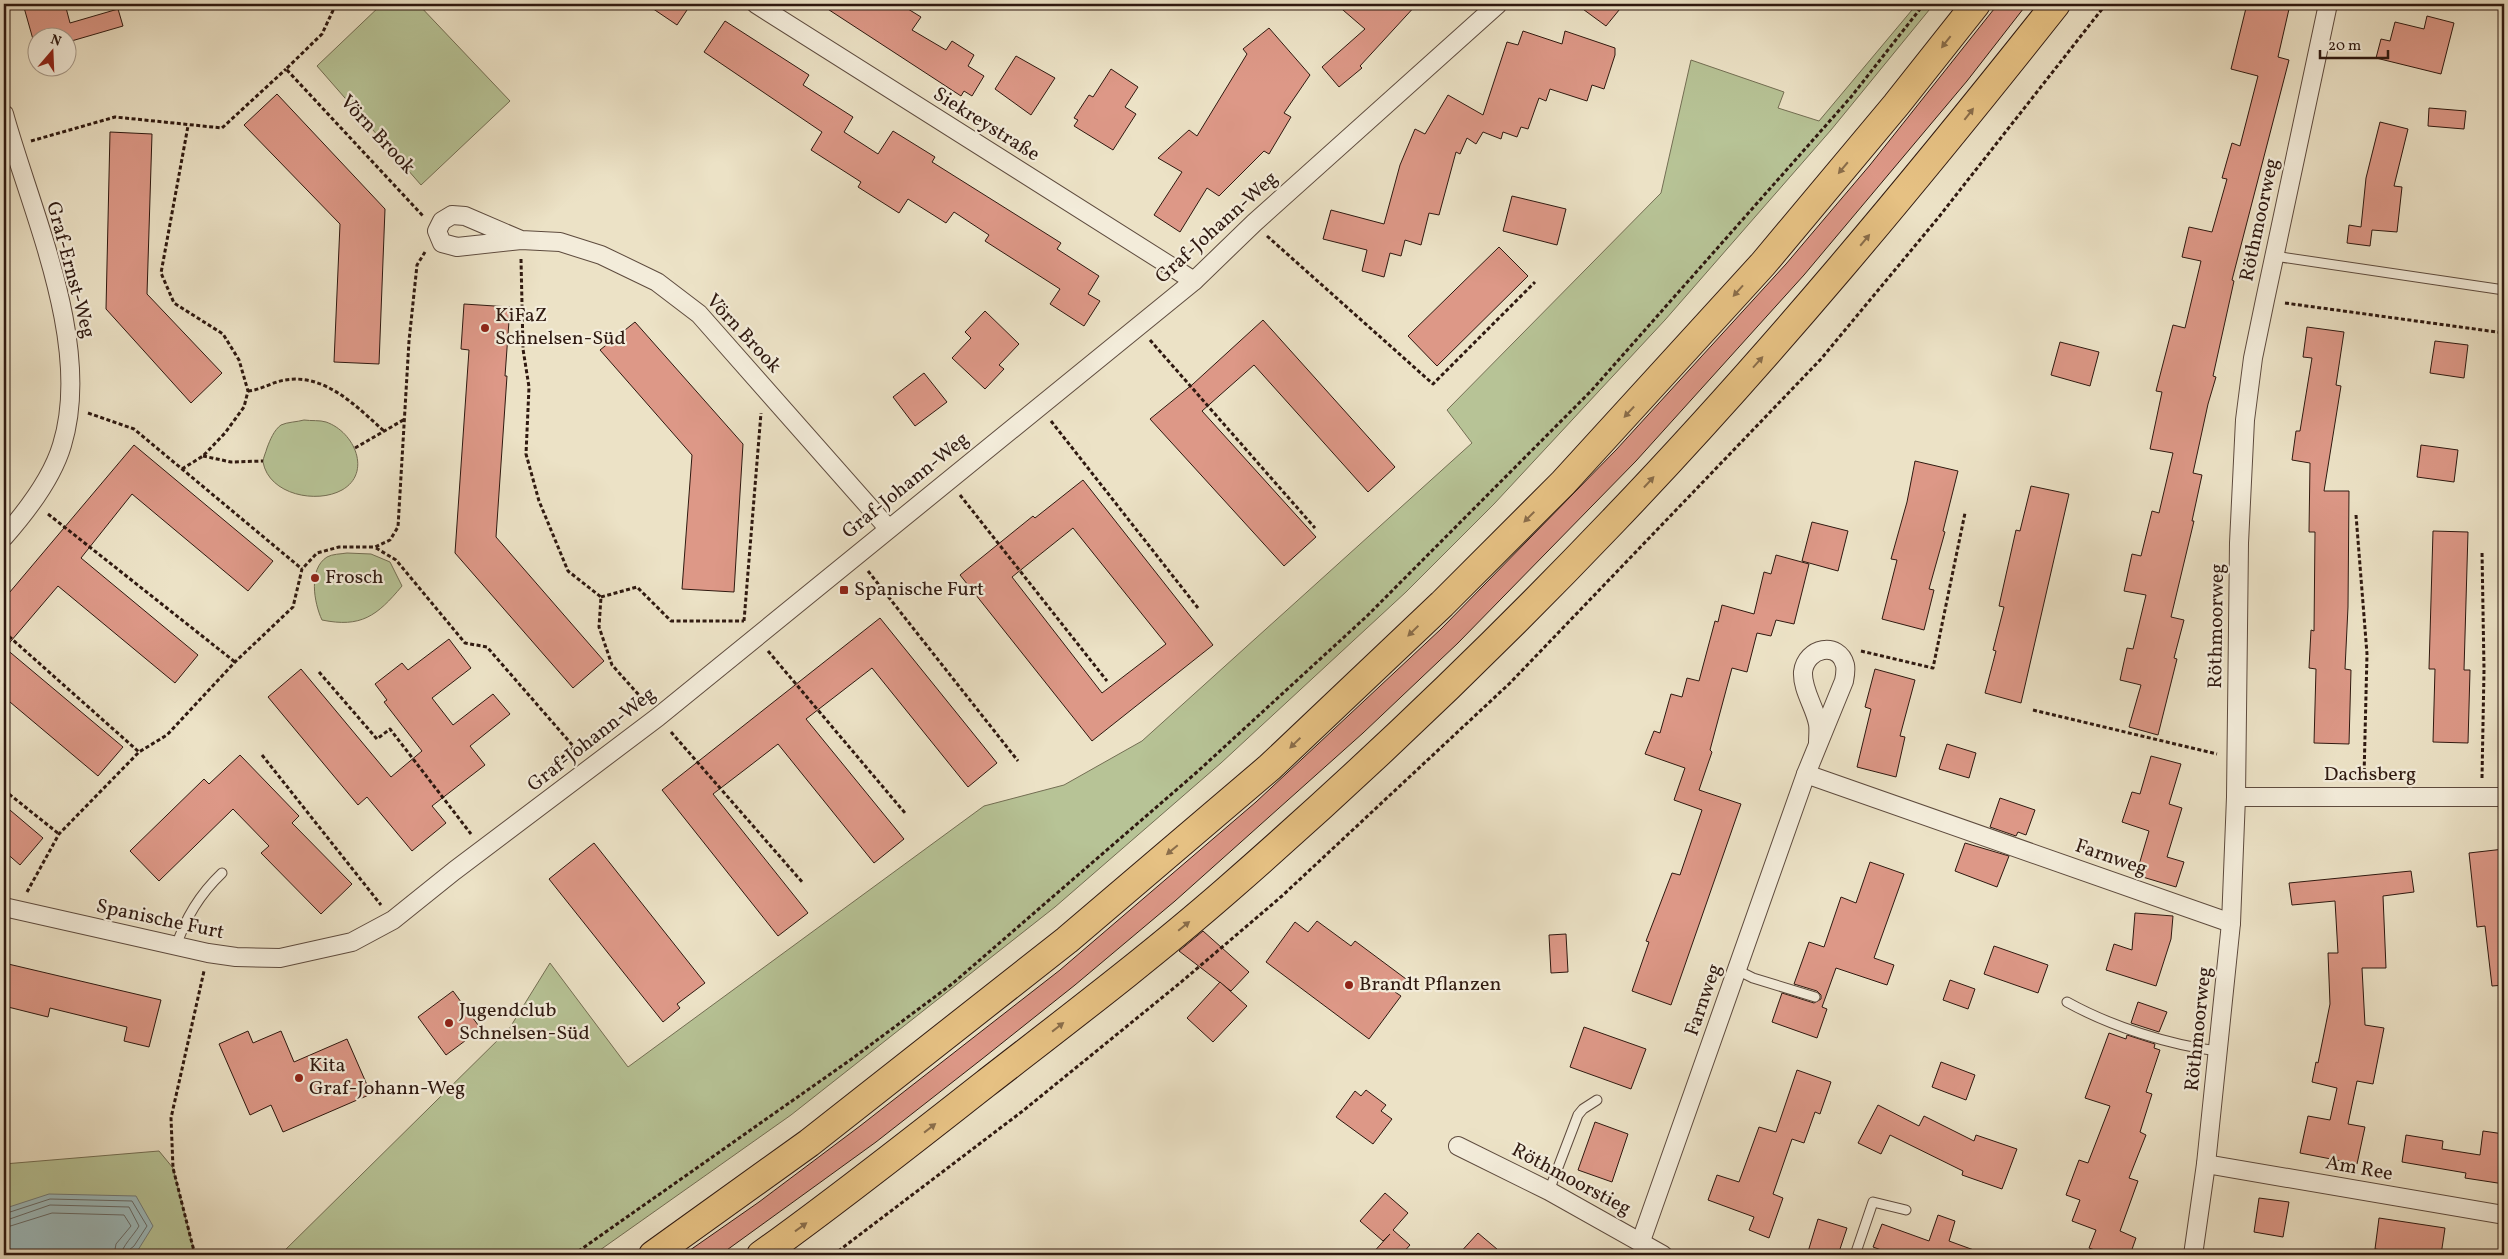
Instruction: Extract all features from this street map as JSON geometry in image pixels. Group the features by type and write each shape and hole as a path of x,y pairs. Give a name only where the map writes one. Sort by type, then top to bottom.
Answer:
{"highway":[{"path":"653,1255 809,1143 1035,964 1270,767 1442,604 1563,483 1763,264 1896,105 1976,4"},
{"path":"761,1255 860,1182 1117,981 1224,893 1336,792 1488,647 1616,518 1825,287 1945,144 2056,4"}],"street":[{"name":"Siekreystraße","path":"756,4 1194,281"},
{"name":"Graf-Johann-Weg","path":"308,952 352,942 393,920 658,717 856,554 1194,281 1254,224 1498,4"},
{"name":"Röthmoorweg","path":"2193,1255 2206,1164 2231,924 2236,797 2239,543 2245,420 2253,358 2328,4"},
{"name":"Graf-Ernst-Weg","path":"4,114 55,280 70,346 70,406 62,446 34,503 4,537"},
{"name":"Vörn Brook","path":"521,240 465,216 452,215 442,221 437,231 442,243 457,247 521,240 560,242 601,255 657,282 699,314 888,528"},
{"name":"Farnweg","path":"1641,1241 1806,774 1844,681 1845,666 1840,656 1828,650 1815,651 1807,660 1803,672 1804,684 1818,724 1818,743"},
{"name":"Farnweg","path":"1806,774 2231,924"},
{"name":"Dachsberg","path":"2236,797 2504,797"},
{"name":"Spanische Furt","path":"10,908 236,958 280,958 308,952"},
{"name":"Röthmoorstieg","path":"1458,1146 1549,1191 1641,1241 1662,1255"},
{"name":"Am Ree","path":"2206,1164 2504,1215"}],"lane":[{"path":"2274,256 2504,290"},
{"path":"176,946 182,926 196,904 222,873"},
{"path":"1737,970 1753,978 1815,997"},
{"path":"2067,1002 2144,1034 2193,1048 2218,1052"},
{"path":"1549,1191 1578,1115 1583,1109 1597,1100"},
{"path":"1855,1255 1873,1202 1906,1210"}],"path":[{"path":"13,147 115,117 222,128 322,34 336,4"},
{"path":"573,1255 853,1058 952,984 1197,772 1360,622 1591,391 1851,97 1924,4"},
{"name":"Vörn Brook","path":"286,69 437,231"},
{"path":"182,469 203,456 225,433 244,407 248,392 239,360 223,334 174,303 161,273 188,126"},
{"path":"1254,224 1433,384 1535,282"},
{"path":"375,548 390,540 398,527 409,341 417,265 437,231"},
{"path":"521,240 523,349 529,387 526,454 538,501 568,571 601,597"},
{"path":"2265,300 2504,333"},
{"path":"1138,326 1315,528"},
{"path":"248,392 261,390 285,380 312,380 343,395 384,431"},
{"path":"70,406 134,429 302,569"},
{"path":"1039,406 1198,608"},
{"path":"355,448 405,419"},
{"path":"203,456 231,462 263,461"},
{"path":"948,480 1107,680"},
{"path":"34,503 235,662"},
{"path":"1840,656 1858,651 1933,668 1965,513"},
{"path":"2356,516 2367,654 2363,796"},
{"path":"10,908 59,834 139,752 167,735 235,662 293,607 302,569 317,553 339,547 375,548 396,560 465,643 486,647 574,747 543,774 560,793"},
{"path":"2481,796 2484,670 2482,551"},
{"path":"856,554 1018,761"},
{"path":"601,597 637,587 671,621 744,621"},
{"path":"601,597 599,627 612,665 803,883"},
{"path":"4,632 139,752"},
{"path":"319,672 377,739 390,729 482,850"},
{"path":"2033,710 2236,759"},
{"path":"262,755 393,920"},
{"path":"4,790 59,834"},
{"path":"195,1255 173,1168 171,1118 208,953"}],"green space":[{"path":"382,4 418,4 510,101 421,185 317,66"},
{"path":"1917,4 1934,4 1831,130 1665,320 1494,504 1406,592 1221,763 1055,907 791,1115 593,1255 280,1255 509,1029 550,963 628,1067 984,806 1064,785 1142,741 1472,443 1447,410 1661,193 1691,60 1784,92 1778,108 1819,121"},
{"path":"304,420 326,422 345,434 352,443 358,464 356,474 351,483 342,490 320,496 295,494 274,482 267,473 263,460 274,432 286,423"},
{"path":"347,553 371,554 390,562 402,586 376,612 358,621 336,622 322,620 314,587 317,570 321,562 327,557"},
{"path":"159,1151 173,1168 195,1255 129,1255 138,1250 7,1208 4,1216 4,1164"}],"water":[{"path":"49,1194 136,1196 153,1226 138,1250 129,1255 4,1255 4,1216 6,1208"}],"building":[{"path":"23,4 65,4 70,23 118,9 123,26 78,39 78,28 30,28"},
{"path":"646,4 691,4 677,25"},
{"path":"820,4 900,4 921,17 912,30 946,50 952,41 974,55 968,66 984,76 972,96 964,91 961,96"},
{"path":"1336,4 1417,4 1360,66 1362,68 1339,87 1322,67 1365,29"},
{"path":"1576,4 1624,4 1606,26"},
{"path":"1998,4 2027,4 1967,81 1804,275 1636,461 1458,643 1363,733 1175,901 1075,985 982,1059 876,1142 720,1255 683,1255 759,1202 860,1126 1060,970 1256,802 1441,629 1616,450 1786,264 1870,165"},
{"path":"2247,4 2267,4 2289,9 2278,57 2289,60 2232,280 2234,281 2213,376 2216,377 2193,473 2202,475 2192,521 2194,521 2171,617 2184,620 2174,658 2177,659 2158,735 2129,727 2141,685 2120,680 2127,648 2133,649 2146,595 2124,591 2132,554 2141,556 2152,511 2159,513 2173,453 2150,449 2162,392 2156,391 2173,325 2185,328 2201,261 2182,257 2189,227 2212,232 2227,179 2222,178 2232,143 2240,146 2258,76 2231,69"},
{"path":"2427,16 2454,23 2441,74 2376,58 2381,39 2390,41 2395,22 2424,29"},
{"path":"725,21 809,75 803,85 853,117 844,132 878,154 893,131 935,157 932,162 1061,243 1057,249 1099,276 1088,294 1100,301 1084,326 1050,304 1060,289 985,241 989,235 954,212 946,223 908,199 899,213 858,187 861,182 811,150 822,132 704,52"},
{"path":"1269,28 1310,75 1284,113 1291,117 1269,154 1264,151 1219,196 1207,188 1180,232 1154,215 1182,172 1158,158 1189,130 1197,136 1247,54 1243,49"},
{"path":"1523,31 1562,44 1565,31 1615,48 1615,55 1604,89 1592,85 1587,101 1550,89 1546,101 1539,98 1528,129 1521,127 1517,137 1503,132 1501,139 1483,132 1476,144 1467,138 1460,154 1456,152 1439,215 1429,213 1421,245 1405,240 1401,256 1390,253 1384,277 1362,271 1367,250 1323,239 1331,210 1384,224 1400,165 1415,129 1425,134 1448,95 1483,115 1507,42 1518,45"},
{"path":"1016,56 1055,78 1031,115 995,89"},
{"path":"1111,69 1138,87 1125,107 1136,114 1113,150 1074,126 1078,120 1074,118 1089,95 1093,97"},
{"path":"277,94 385,209 379,364 334,362 340,224 244,125"},
{"path":"2429,108 2466,111 2464,129 2428,126"},
{"path":"2380,122 2408,129 2394,186 2402,187 2397,232 2372,230 2370,246 2347,243 2349,225 2361,227 2366,178"},
{"path":"110,132 152,134 147,294 222,373 191,403 106,309"},
{"path":"1512,196 1566,209 1557,245 1503,231"},
{"path":"1499,247 1528,276 1437,366 1408,336"},
{"path":"464,304 510,307 496,537 604,661 573,688 455,553 469,350 461,349"},
{"path":"985,311 1019,344 999,365 1004,369 985,389 952,358 971,338 965,332"},
{"path":"1263,320 1395,467 1368,492 1254,365 1202,411 1316,537 1284,566 1150,419 1193,384"},
{"path":"635,322 743,444 734,592 682,589 692,455 600,350"},
{"path":"2307,327 2344,332 2336,385 2341,386 2324,491 2349,491 2348,607 2345,669 2351,670 2349,744 2314,743 2316,669 2309,668 2311,630 2314,631 2315,532 2309,532 2310,463 2292,460 2296,431 2300,431 2312,358 2303,357"},
{"path":"2435,341 2468,345 2464,378 2430,373"},
{"path":"2060,342 2099,352 2090,386 2051,375"},
{"path":"924,373 947,402 915,426 893,397"},
{"path":"134,445 273,561 248,591 132,494 81,558 198,655 175,683 58,586 5,648 123,747 98,776 4,697 4,599"},
{"path":"2421,445 2458,450 2454,482 2417,477"},
{"path":"1915,461 1958,471 1943,531 1945,532 1929,589 1934,590 1924,630 1882,619 1897,560 1891,559 1907,502"},
{"path":"1083,480 1213,645 1092,741 960,575 1033,516 1035,518","holes":["1073,528 1166,644 1102,693 1012,577"]},
{"path":"2031,486 2069,494 2021,703 1985,693 1996,651 1993,650 2004,607 1999,606 2016,530 2020,531"},
{"path":"1812,522 1848,531 1838,571 1802,561"},
{"path":"2433,531 2468,532 2464,670 2470,670 2468,743 2433,742 2435,669 2429,669"},
{"path":"1776,555 1809,564 1794,624 1776,620 1771,636 1757,633 1747,672 1732,668 1710,750 1712,752 1699,790 1741,804 1671,1005 1632,991 1649,942 1646,941 1672,873 1680,875 1702,810 1674,800 1685,768 1645,754 1654,731 1660,733 1671,694 1682,697 1687,678 1699,681 1715,621 1718,622 1722,605 1754,614 1764,572 1771,574"},
{"path":"880,618 997,763 968,787 872,668 806,719 904,839 874,863 778,744 713,794 808,913 778,936 662,790"},
{"path":"449,639 471,668 432,698 453,725 493,694 510,714 470,746 485,765 432,806 446,823 412,851 367,797 358,805 268,697 301,669 391,777 422,751 384,702 387,700 375,684 402,663 408,670"},
{"path":"1875,669 1915,680 1900,736 1905,737 1896,777 1857,767 1871,709 1865,707"},
{"path":"1947,744 1976,753 1969,778 1939,769"},
{"path":"240,755 299,816 292,823 352,884 321,914 261,853 269,846 233,809 159,881 130,851 204,779 209,784"},
{"path":"2151,756 2181,764 2169,804 2182,808 2167,857 2184,862 2176,887 2136,875 2149,831 2122,822 2132,792 2140,794"},
{"path":"2000,798 2035,810 2026,835 2018,832 2016,836 1990,827"},
{"path":"4,805 43,838 20,865 4,851"},
{"path":"594,843 705,983 677,1004 680,1008 663,1022 549,879"},
{"path":"1965,843 2009,856 1997,887 1955,871"},
{"path":"2504,849 2504,985 2492,986 2485,926 2477,927 2469,853"},
{"path":"1870,862 1904,874 1874,958 1894,965 1887,985 1836,968 1822,1007 1827,1009 1817,1038 1772,1022 1782,993 1814,1003 1821,999 1821,995 1817,991 1794,984 1809,942 1824,947 1841,897 1856,903"},
{"path":"2411,871 2414,892 2383,896 2386,968 2362,968 2365,1025 2384,1028 2373,1084 2357,1081 2348,1124 2365,1127 2357,1164 2300,1153 2308,1116 2330,1120 2337,1088 2312,1082 2316,1062 2318,1063 2330,1004 2328,953 2338,953 2335,901 2292,905 2289,883"},
{"path":"2135,913 2173,916 2171,939 2156,986 2106,970 2114,944 2132,950"},
{"name":"Brandt Pflanzen","path":"1317,921 1351,946 1355,941 1406,979 1395,992 1401,996 1369,1039 1266,962 1295,922 1308,932"},
{"path":"1203,931 1249,972 1231,991 1179,951"},
{"path":"1566,934 1568,972 1551,973 1549,935"},
{"path":"1994,946 2048,965 2038,993 1984,974"},
{"path":"4,963 161,1000 149,1047 124,1041 127,1027 50,1008 48,1017 4,1006"},
{"path":"1950,980 1975,989 1968,1009 1943,1000"},
{"path":"1220,982 1247,1006 1213,1042 1187,1018"},
{"name":"Jugendclub Schnelsen-Süd","path":"453,991 481,1029 446,1055 418,1017"},
{"path":"2138,1002 2167,1012 2159,1032 2131,1023"},
{"path":"1584,1027 1646,1049 1631,1089 1570,1067"},
{"name":"Kita Graf-Johann-Weg","path":"248,1031 253,1043 281,1031 294,1062 347,1039 371,1094 283,1132 271,1105 250,1115 219,1044"},
{"path":"2109,1033 2126,1039 2127,1035 2155,1044 2154,1048 2160,1050 2146,1092 2152,1094 2140,1132 2146,1135 2129,1178 2138,1181 2120,1231 2136,1238 2130,1255 2109,1255 2089,1248 2096,1230 2072,1221 2080,1200 2066,1195 2079,1160 2088,1163 2110,1106 2085,1098"},
{"path":"1941,1062 1975,1075 1966,1100 1932,1087"},
{"path":"1797,1070 1831,1082 1820,1114 1815,1112 1804,1143 1792,1139 1773,1194 1783,1198 1769,1238 1749,1230 1754,1217 1708,1200 1717,1175 1739,1182 1759,1127 1776,1132"},
{"path":"1366,1090 1386,1105 1381,1111 1392,1119 1373,1144 1336,1117 1355,1091 1361,1096"},
{"path":"1878,1105 1919,1126 1924,1116 1974,1141 1976,1135 2017,1149 2002,1189 1962,1175 1963,1171 1890,1135 1881,1154 1858,1143"},
{"path":"1595,1122 1628,1134 1612,1182 1578,1170"},
{"path":"2483,1131 2504,1134 2504,1184 2465,1178 2466,1173 2402,1162 2406,1135 2443,1141 2442,1149 2480,1155"},
{"path":"1385,1193 1408,1213 1393,1230 1410,1245 1401,1255 1371,1255 1390,1234 1383,1241 1360,1221"},
{"path":"2259,1198 2289,1202 2283,1237 2254,1232"},
{"path":"1938,1215 1955,1221 1949,1241 1982,1253 1982,1255 1882,1255 1884,1251 1873,1247 1882,1224 1929,1241"},
{"path":"2379,1218 2445,1228 2441,1255 2417,1255 2375,1249"},
{"path":"1818,1219 1847,1228 1838,1255 1807,1255"},
{"path":"1478,1233 1504,1255 1458,1255"}],"place":[{"name":"KiFaZ Schnelsen-Süd","path":"485,328"},
{"name":"Frosch","path":"315,578"},
{"name":"Spanische Furt","path":"844,590"},
{"name":"Brandt Pflanzen","path":"1349,985"},
{"name":"Jugendclub Schnelsen-Süd","path":"449,1023"},
{"name":"Kita Graf-Johann-Weg","path":"299,1078"}]}
